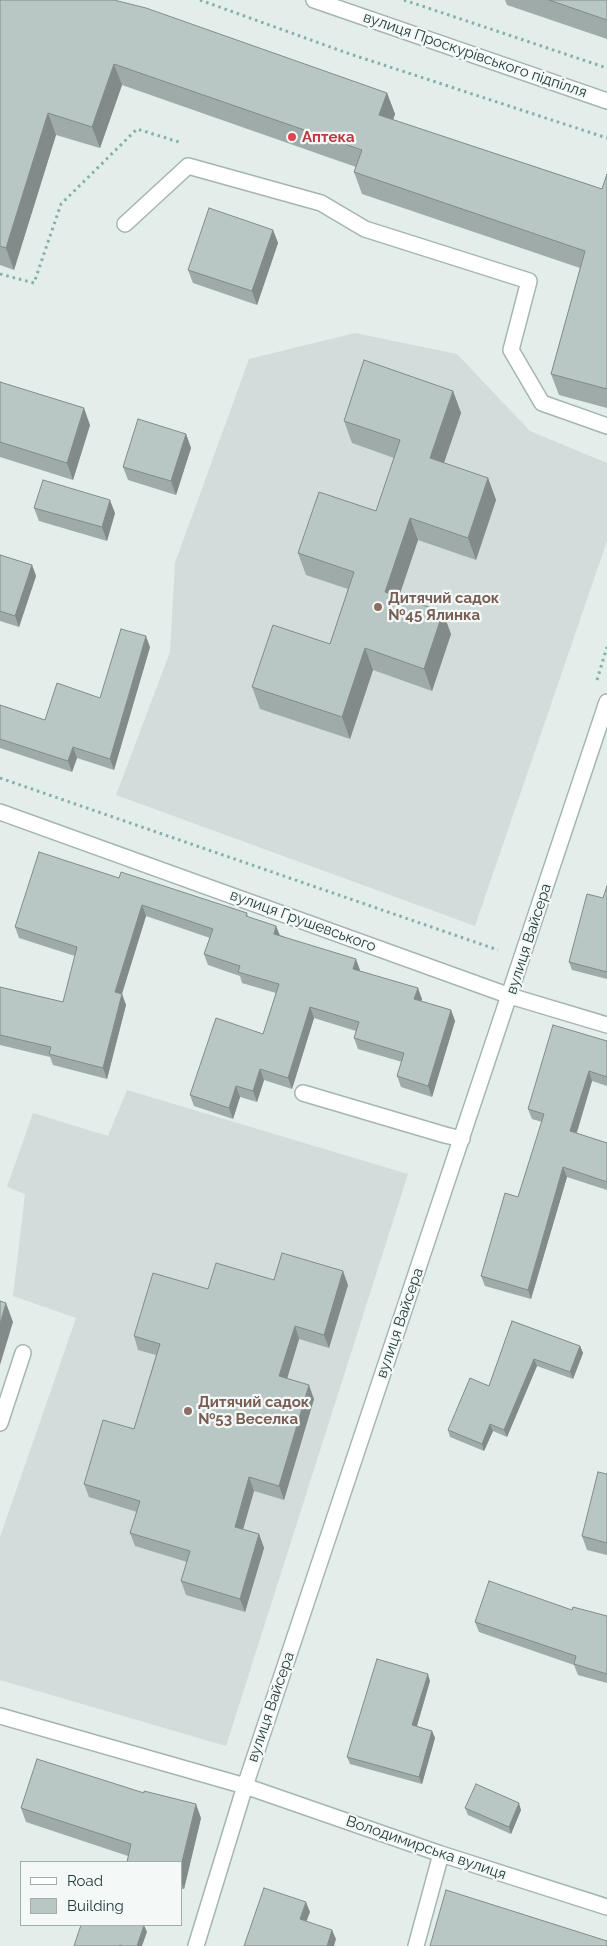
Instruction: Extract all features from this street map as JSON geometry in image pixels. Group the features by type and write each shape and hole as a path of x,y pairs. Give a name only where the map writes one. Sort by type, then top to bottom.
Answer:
{"street":[{"name":"вулиця Проскурівського підпілля","path":"314,0 607,101"},
{"path":"125,224 188,166 321,203 365,229 529,281 511,350 542,403 607,426"},
{"name":"вулиця Вайсера","path":"196,1946 245,1786 607,702"},
{"name":"вулиця Грушевського","path":"0,812 510,996 607,1025"},
{"path":"303,1092 445,1135 462,1138"},
{"path":"0,1423 23,1353"},
{"name":"Володимирська вулиця","path":"0,1716 245,1786 440,1854 607,1907"},
{"path":"416,1946 440,1854"}],"path":[{"path":"200,0 347,53 607,138"},
{"path":"404,0 607,68"},
{"path":"0,274 34,284 61,204 137,129 183,143"},
{"path":"0,778 506,952"}],"shaded area":[{"name":"Дитячий садок №45 Ялинка","path":"355,333 457,354 530,431 607,463 607,541 475,926 116,795 170,652 175,563 249,359"},
{"name":"Дитячий садок №53 Веселка","path":"127,1090 408,1174 226,1746 0,1680 0,1537 76,1318 13,1296 25,1194 7,1187 33,1113 108,1136"}],"building":[{"path":"0,0 114,0 146,8 387,93 379,115 602,189 607,174 607,389 551,374 585,251 354,172 362,150 114,64 92,127 48,113 6,248 0,246"},
{"path":"549,0 607,0 607,20"},
{"path":"209,208 273,230 252,291 188,270"},
{"path":"364,360 453,391 430,458 488,478 468,538 410,518 385,592 443,612 424,669 365,648 342,717 252,687 273,625 330,644 354,572 298,553 319,492 376,511 400,440 344,421"},
{"path":"0,382 84,408 67,463 0,442"},
{"path":"138,419 186,434 171,481 123,467"},
{"path":"43,480 110,500 102,527 34,508"},
{"path":"0,555 32,565 15,616 0,611"},
{"path":"121,629 146,636 110,759 73,747 68,761 0,739 0,705 45,720 57,683 100,698"},
{"path":"39,852 119,878 121,872 247,913 246,916 276,926 274,934 356,959 353,969 418,988 414,999 451,1010 428,1086 397,1076 404,1053 354,1038 359,1022 310,1007 288,1078 260,1069 253,1091 236,1086 229,1108 190,1095 216,1018 263,1034 279,984 238,972 240,966 204,954 213,929 142,905 115,992 122,994 103,1068 49,1054 51,1047 0,1035 0,987 63,1002 77,947 15,927"},
{"path":"607,886 607,972 569,962 587,894 603,898"},
{"path":"553,1025 607,1041 607,1077 589,1071 570,1131 607,1143 607,1182 563,1167 528,1290 481,1276 505,1193 518,1197 544,1114 528,1109"},
{"path":"282,1253 343,1271 324,1335 295,1326 279,1376 309,1385 279,1486 249,1477 235,1527 259,1534 240,1599 181,1581 190,1551 130,1533 140,1501 84,1484 103,1420 134,1429 160,1344 134,1336 153,1273 208,1289 216,1263 274,1280"},
{"path":"0,1301 6,1303 0,1324"},
{"path":"512,1321 580,1346 570,1372 534,1359 504,1430 490,1424 482,1444 448,1430 470,1378 489,1386"},
{"path":"598,1472 607,1474 607,1543 582,1536"},
{"path":"489,1581 572,1610 573,1607 607,1616 607,1674 574,1664 576,1656 475,1622"},
{"path":"377,1659 428,1674 412,1725 432,1731 419,1777 347,1757"},
{"path":"37,1759 144,1793 144,1791 196,1804 182,1862 127,1861 131,1844 21,1808"},
{"path":"476,1784 519,1803 509,1827 465,1808"},
{"path":"264,1888 306,1902 300,1919 332,1930 327,1946 244,1946"},
{"path":"446,1890 607,1941 607,1946 430,1946"},
{"path":"81,1926 144,1926 137,1946 74,1946"}],"place":[{"name":"Аптека","path":"292,137"},
{"name":"Дитячий садок №45 Ялинка","path":"378,607"},
{"name":"Дитячий садок №53 Веселка","path":"188,1411"}]}
